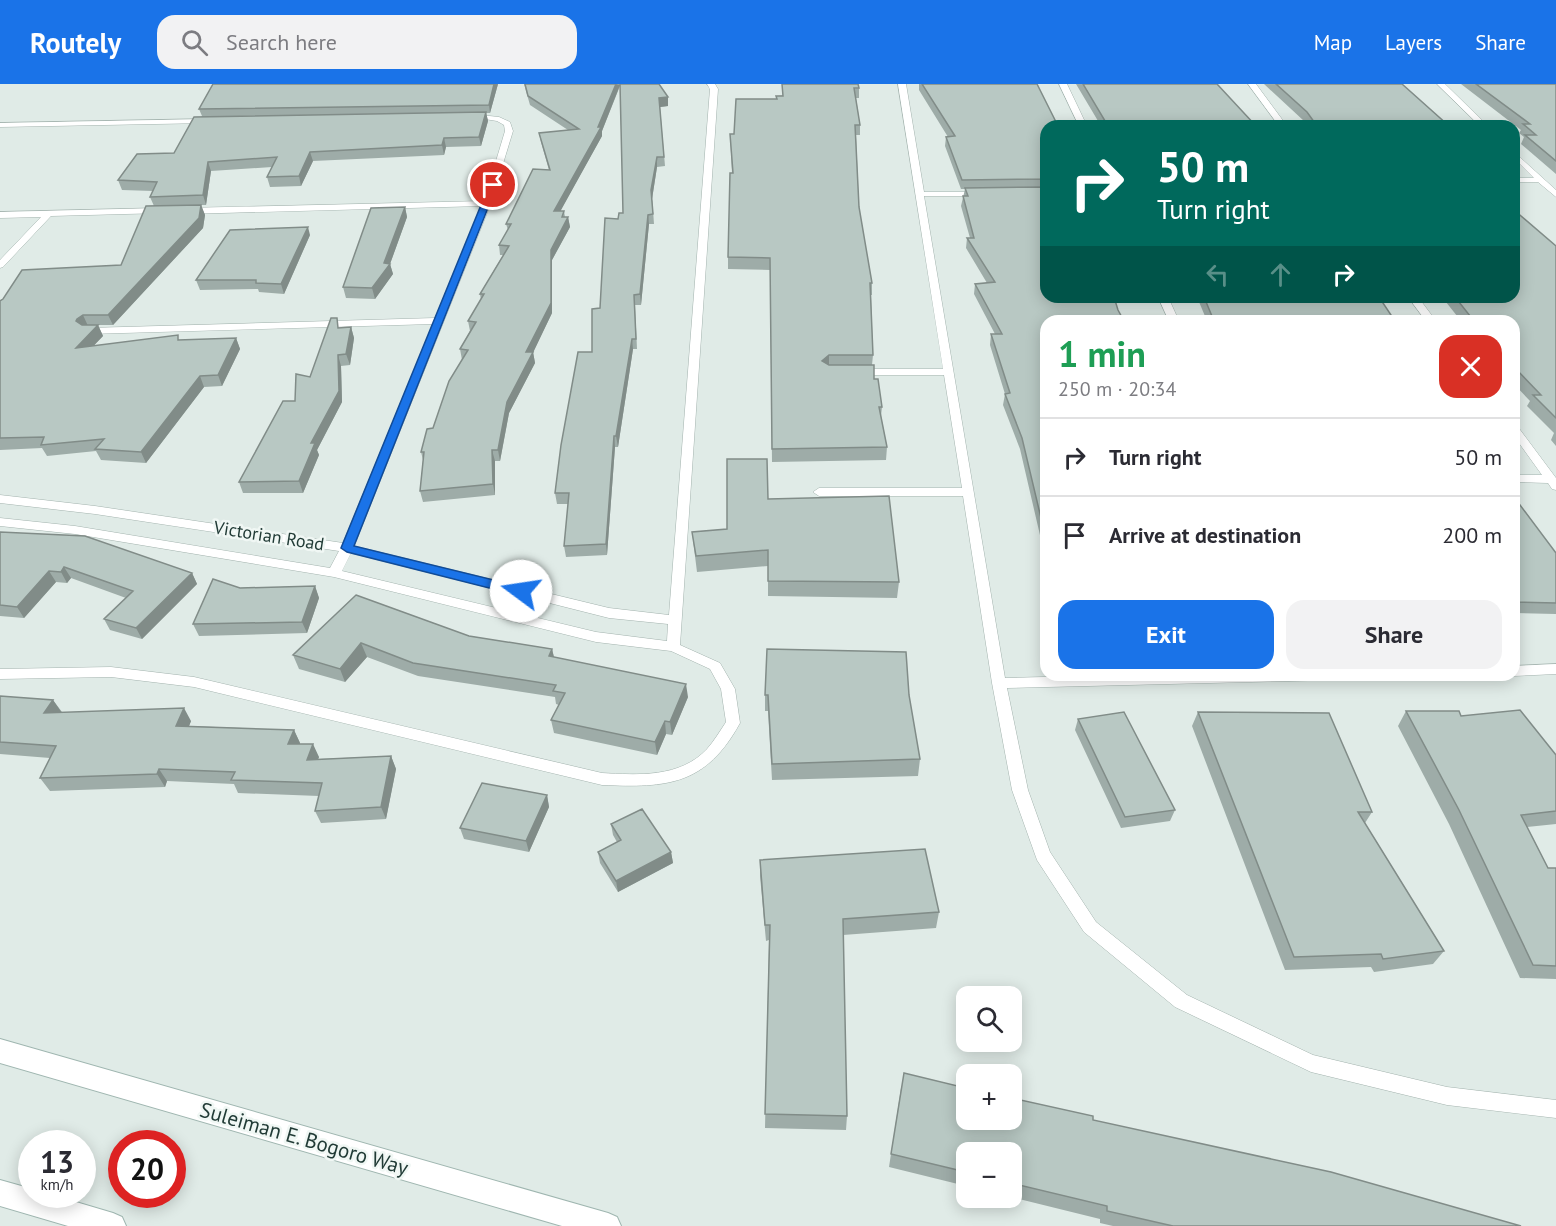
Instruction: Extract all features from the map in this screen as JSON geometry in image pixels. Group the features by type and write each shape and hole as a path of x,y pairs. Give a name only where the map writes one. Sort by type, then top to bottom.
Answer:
{"street":[{"name":"Suleiman E. Bogoro Way","path":"0,1051 608,1226"},
{"path":"0,1192 113,1226"}],"lane":[{"path":"673,647 714,89 711,84"},
{"path":"902,84 999,683 1020,790 1043,855 1090,927 1181,1001 1311,1063 1447,1096 1556,1109"},
{"path":"1063,84 1080,120"},
{"path":"1251,84 1278,120"},
{"path":"1441,84 1478,120"},
{"path":"334,573 347,548 441,321 487,203 509,131 507,124 499,119 459,116"},
{"path":"0,125 224,121"},
{"path":"1520,160 1556,195"},
{"path":"1520,180 1540,180"},
{"path":"921,194 989,194"},
{"path":"179,211 487,203"},
{"path":"0,215 167,211"},
{"path":"0,265 48,214"},
{"path":"88,331 441,321"},
{"path":"840,372 949,372"},
{"path":"1520,437 1554,482"},
{"path":"1520,479 1554,482"},
{"path":"819,492 969,492"},
{"name":"Victorian Road","path":"0,500 94,510 347,548 609,613 675,620"},
{"name":"Victorian Road","path":"0,522 75,530 334,573 596,637 673,647 714,666 728,688 733,723 709,757 680,775 643,782 602,779 194,682 111,672 0,674"},
{"path":"1520,671 1556,669"},
{"path":"999,683 1081,681"}],"building":[{"path":"213,84 494,84 489,105 199,109"},
{"path":"525,84 616,84 598,127 601,127 554,211 564,211 562,217 568,217 551,250 551,303 526,352 533,352 507,402 498,450 492,450 493,484 420,491 424,452 421,452 427,429 433,428 449,381 468,350 460,349 476,322 468,321 484,294 480,294 509,246 499,245 511,224 506,224 533,169 550,170 539,133 579,129 528,96"},
{"path":"620,84 659,84 668,97 659,98 664,157 657,157 651,190 653,214 648,215 640,294 634,295 636,339 632,339 616,436 614,436 606,544 564,546 569,493 555,493 561,445 578,352 592,352 592,309 600,308 605,218 618,219 619,213 623,213"},
{"path":"782,84 858,84 859,88 854,88 860,125 855,125 859,207 872,283 870,283 873,355 829,355 822,361 829,365 874,365 874,379 878,379 882,407 879,407 887,447 772,449 770,258 728,257 730,173 733,173 730,134 734,134 736,99 777,99 776,96 783,96"},
{"path":"922,84 1037,84 1055,120 1040,120 1040,179 962,180 946,137 955,136"},
{"path":"1083,84 1217,84 1250,120 1104,120"},
{"path":"1276,84 1402,84 1442,120 1313,120"},
{"path":"1476,84 1556,84 1556,161 1525,135 1536,135 1523,124 1530,124"},
{"path":"486,112 479,137 444,138 442,145 310,152 299,176 267,177 277,157 208,162 203,195 150,197 157,182 118,180 137,154 174,153 194,117"},
{"path":"1040,187 1040,303 1116,303 1121,315 1040,315 1040,514 1022,438 1005,394 1010,393 991,334 1002,334 975,284 995,282 967,238 974,238 963,196 968,196 965,188"},
{"path":"201,205 199,218 108,315 83,315 77,319 76,321 82,325 98,325 76,348 178,335 178,340 236,338 218,375 200,376 141,452 95,449 104,439 41,445 44,437 0,438 0,301 22,270 121,265 146,206"},
{"path":"405,207 384,263 390,264 372,288 343,287 371,208"},
{"path":"1520,215 1556,246 1556,418 1533,395 1541,395 1520,373 1520,315 1469,315 1460,303 1520,303"},
{"path":"308,227 281,284 256,283 256,280 196,280 230,230"},
{"path":"1206,303 1383,303 1391,315 1212,315"},
{"path":"331,318 337,318 338,328 351,327 346,354 338,355 339,391 311,443 315,443 299,481 239,482 283,401 295,401 296,374 310,377"},
{"path":"727,459 767,459 768,499 889,496 899,582 768,581 768,550 696,556 692,532 727,529"},
{"path":"1520,505 1556,553 1556,603 1520,602"},
{"path":"0,532 85,536 192,573 136,628 104,619 133,591 64,567 61,572 49,571 17,607 0,605"},
{"path":"213,579 240,588 315,586 302,622 193,624"},
{"path":"356,595 469,636 552,649 549,656 686,684 670,722 665,721 655,742 551,720 565,693 553,691 556,685 413,663 361,643 340,669 293,655"},
{"path":"767,649 906,652 909,695 920,759 772,764 768,695 765,695"},
{"path":"0,696 53,700 44,713 184,708 176,726 294,730 288,744 313,744 307,760 391,756 381,807 315,811 322,783 231,780 235,772 159,769 157,774 40,778 56,746 0,742"},
{"path":"1520,710 1556,755 1556,811 1521,815 1548,868 1556,868 1556,966 1533,965 1459,810 1406,711 1459,711 1461,716"},
{"path":"1124,712 1175,810 1125,817 1078,719"},
{"path":"1198,712 1329,713 1372,812 1358,812 1444,951 1383,959 1381,954 1294,957"},
{"path":"482,783 547,795 526,841 460,828"},
{"path":"642,809 671,852 616,881 598,852 621,840 611,824"},
{"path":"925,849 939,912 843,919 847,1116 765,1114 770,925 765,925 760,860"},
{"path":"904,1073 956,1086 956,1130 1022,1130 1022,1100 1093,1116 1093,1120 1331,1172 1521,1226 1173,1226 1107,1211 1107,1206 1022,1186 1022,1142 956,1142 956,1170 891,1154"}],"route":[{"path":"493,185 441,321 347,548 521,591"}]}
